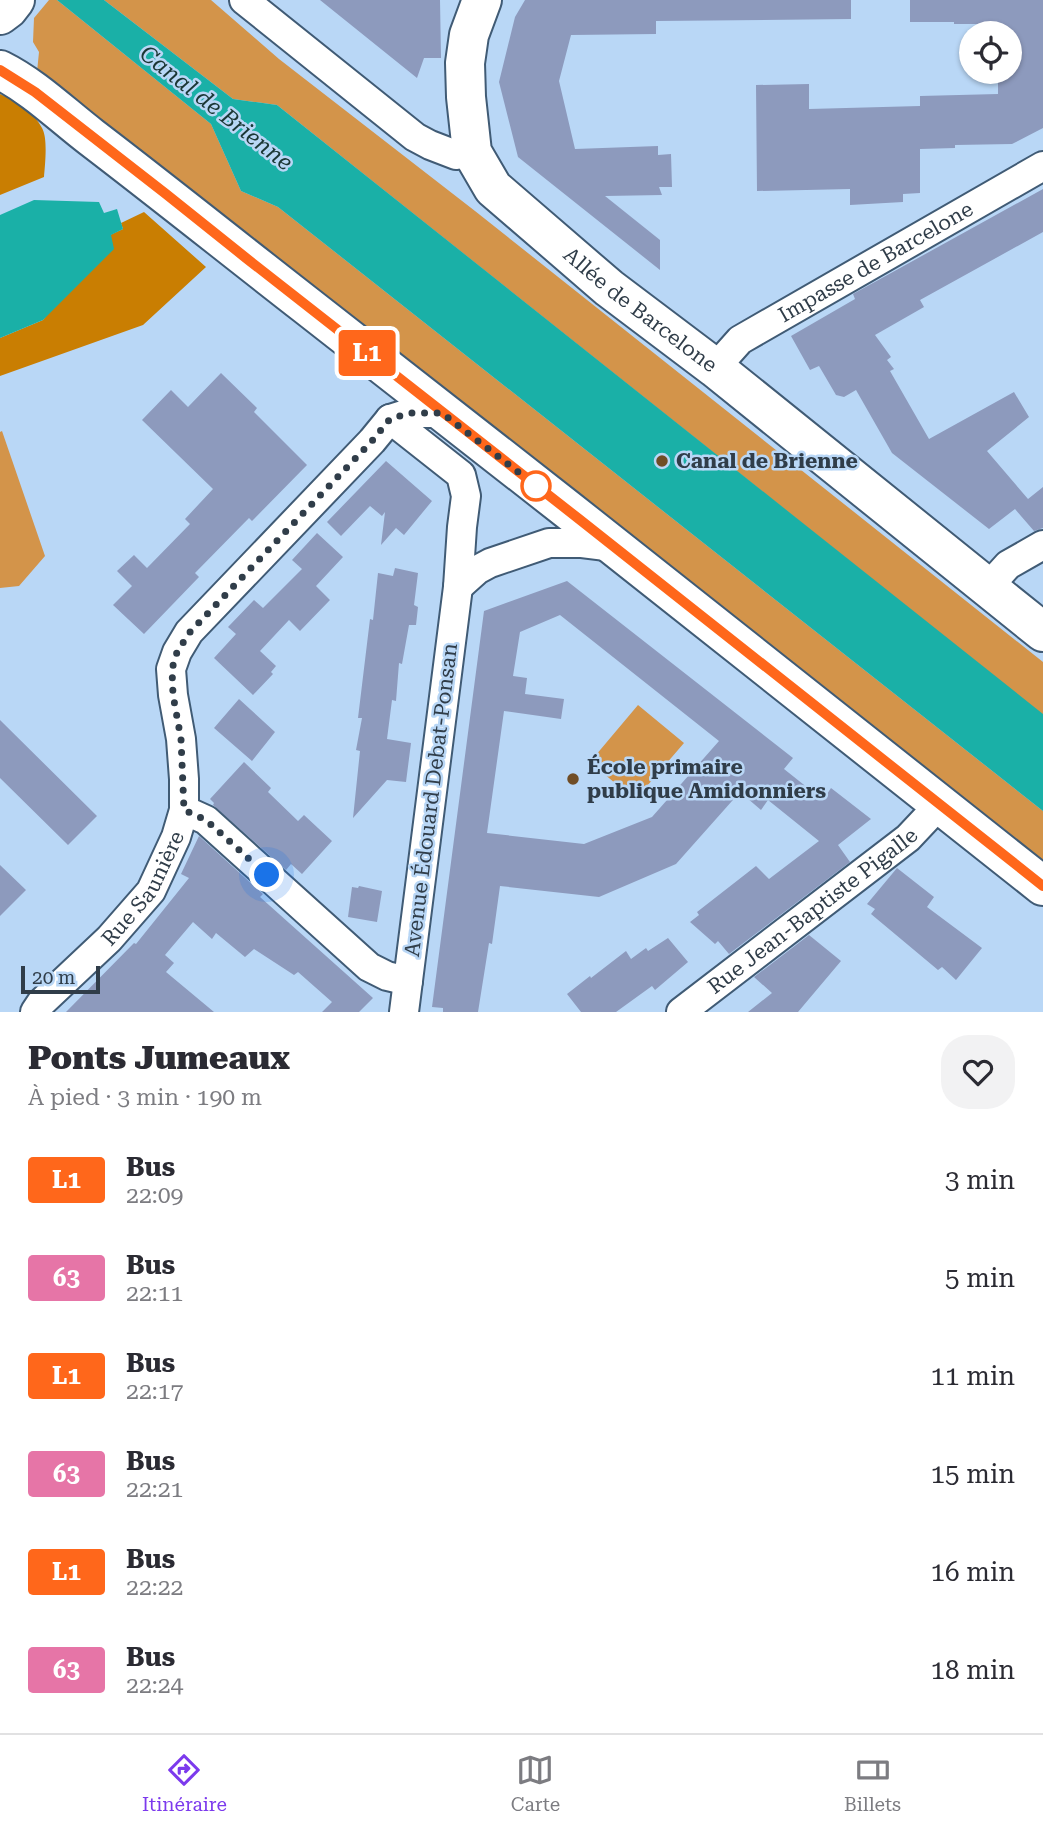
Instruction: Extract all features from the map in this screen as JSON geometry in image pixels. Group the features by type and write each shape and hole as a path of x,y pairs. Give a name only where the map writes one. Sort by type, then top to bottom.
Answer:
{"main road":[{"path":"472,152 465,63 469,35 482,0"},
{"path":"0,70 35,92 1043,886"},
{"name":"Allée de Barcelone","path":"472,152 493,188 609,288 715,368 1043,632"}],"street":[{"path":"244,0 415,137 456,155 472,152"},
{"name":"Impasse de Barcelone","path":"715,368 740,340 1043,166"},
{"path":"386,367 391,401 390,419 409,413 442,413"},
{"name":"Avenue Édouard Debat-Ponsan","path":"390,419 461,475 467,496 404,1012"},
{"name":"Rue Saunière","path":"35,1012 41,1003 109,939 151,891 176,837 184,810 181,739 173,695 172,669 177,652 190,632 390,419"},
{"path":"458,587 477,570 490,563 549,543 614,547"},
{"path":"988,587 1008,565 1043,545"},
{"name":"Rue Jean-Baptiste Pigalle","path":"681,1012 908,838 940,804"},
{"path":"184,810 206,820 369,967 387,976 408,981"}],"shaded area":[{"path":"49,0 57,0 211,124 241,191 278,207 1043,811 1043,863 37,72 39,52 33,42 34,18"},
{"path":"104,0 211,0 279,59 475,211 1043,662 1043,715 277,105 233,99"},
{"path":"0,94 24,108 39,122 44,132 46,152 44,177 0,195"},
{"path":"144,212 206,267 143,325 0,376 0,338 43,320 110,235 123,229 121,223"},
{"path":"2,431 45,556 19,586 0,588 0,432"},
{"path":"638,705 684,743 635,800 590,762"}],"water":[{"name":"Canal de Brienne","path":"57,0 104,0 233,99 277,105 1043,714 1043,811 278,207 241,191 211,124"},
{"path":"34,200 99,202 104,213 117,209 123,229 111,235 114,249 43,320 0,338 0,215"}],"building":[{"path":"320,0 440,0 441,58 424,58 417,78"},
{"path":"525,0 851,0 851,19 656,21 656,34 571,35 559,81 575,149 658,146 658,155 671,154 672,187 659,187 662,195 605,196 660,240 660,270 518,157 499,82 515,17"},
{"path":"910,0 1043,0 1043,128 1012,144 920,149 920,193 903,194 903,202 850,205 850,189 757,191 756,85 809,84 809,109 920,106 920,96 998,94 998,84 1022,84 1022,21 959,21 959,24 910,22"},
{"path":"1043,189 1043,232 920,300 924,307 875,335 891,357 887,360 894,369 890,371 929,439 1014,392 1029,417 987,451 1028,499 1043,487 1043,528 1034,531 1015,509 989,529 892,453 856,390 844,397 836,395 819,366 810,370 791,336 855,299 853,294"},
{"path":"221,373 257,408 254,412 307,465 252,521 249,518 195,573 199,577 144,634 113,605 132,586 117,571 134,555 147,568 190,524 185,519 213,489 142,420 171,390 188,407"},
{"path":"386,461 432,501 404,535 396,528 381,545 385,512 382,516 370,506 341,536 327,522"},
{"path":"317,533 343,557 316,586 330,600 300,631 289,620 260,651 276,666 271,672 273,674 253,695 214,658 236,634 228,627 254,600 263,608 302,569 292,560"},
{"path":"395,568 418,573 414,605 418,607 416,625 409,625 402,664 399,663 396,701 392,700 387,739 411,743 406,782 387,780 353,818 360,751 356,750 362,718 358,718 370,619 373,620 378,573 393,576"},
{"path":"567,581 793,758 784,769 823,800 831,788 871,819 838,845 850,862 729,954 718,941 715,944 690,922 699,915 697,912 756,866 769,879 819,841 768,800 761,810 740,792 676,864 599,897 500,886 478,1012 443,1012 443,1008 432,1007 484,611","holes":["560,615 719,741 652,817 584,844 487,833 504,711 561,719 564,699 525,694 527,678 513,676 520,632"]},
{"path":"239,699 275,732 252,761 214,728"},
{"path":"0,720 97,816 68,845 0,778"},
{"path":"244,762 271,788 268,792 298,821 304,815 332,841 302,874 291,864 286,870 213,805 210,799"},
{"path":"199,836 263,894 260,897 373,998 359,1012 322,1012 332,1002 298,972 294,975 254,949 245,957 216,933 212,939 193,922 165,955 174,963 166,972 214,1012 66,1012 134,943 136,944 189,878 181,874"},
{"path":"0,865 26,890 0,916"},
{"path":"897,868 934,897 927,907 982,948 956,980 942,967 938,970 871,914 875,909 867,904"},
{"path":"352,887 382,891 377,922 348,917"},
{"path":"809,935 841,961 798,1012 748,1012 772,993 754,977"},
{"path":"668,938 688,962 655,990 652,986 616,1012 581,1012 567,994 626,951 631,959 646,948 648,951"}],"bus line":[{"name":"L1","path":"0,70 35,92 166,194 1043,886"}],"place":[{"name":"Canal de Brienne","path":"662,461"},
{"name":"École primaire publique Amidonniers","path":"573,779"}],"route":[{"path":"267,875 206,820 184,810 181,739 173,695 172,669 177,652 190,632 390,419 409,413 442,413 544,492 536,486"}]}
